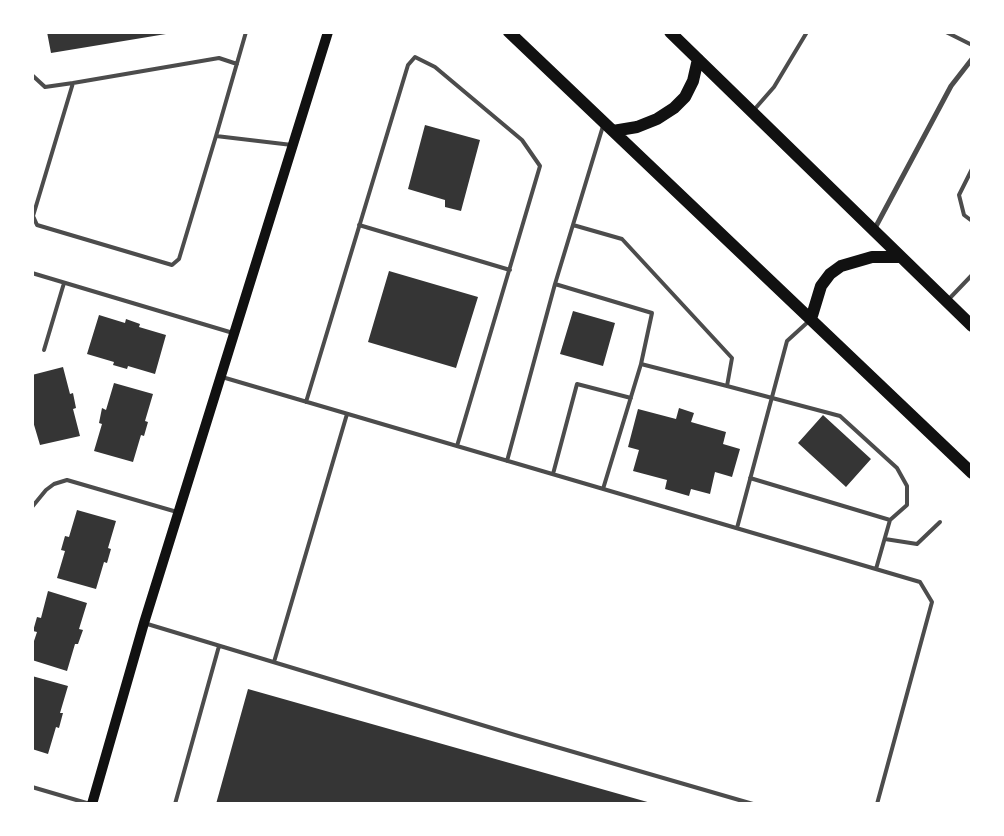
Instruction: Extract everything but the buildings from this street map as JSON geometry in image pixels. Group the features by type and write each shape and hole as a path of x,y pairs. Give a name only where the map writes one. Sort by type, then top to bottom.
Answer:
{"main road":[{"path":"91,804 144,623 233,333 294,145 328,32"},
{"path":"509,32 972,473"},
{"path":"670,32 972,326"},
{"path":"608,126 637,126 657,119 674,108 685,97 693,81 698,59"},
{"path":"812,319 821,286 830,274 840,266 872,257 899,257"}],"street":[{"path":"873,231 952,86 972,59"}],"lane":[{"path":"73,83 33,216 37,225 172,265 179,259 246,32"},
{"path":"752,112 774,87 808,32"},
{"path":"946,32 972,45"},
{"path":"306,402 408,65 415,57 435,66 522,140 540,166 457,446"},
{"path":"32,75 45,87 219,58 237,64"},
{"path":"507,461 573,225 608,126"},
{"path":"216,136 294,145"},
{"path":"972,168 959,195 964,215 972,221"},
{"path":"573,225 622,239 732,358 727,386"},
{"path":"359,226 510,270"},
{"path":"32,273 233,333"},
{"path":"946,302 972,274"},
{"path":"44,350 64,283"},
{"path":"556,284 652,313 641,364 603,489"},
{"path":"737,528 787,341 812,319"},
{"path":"641,364 840,416 897,468 907,486 907,505 890,520 876,568"},
{"path":"220,377 920,582 932,602 878,804"},
{"path":"553,474 577,384 631,398"},
{"path":"274,662 347,414"},
{"path":"750,478 890,520"},
{"path":"32,507 46,490 54,484 67,480 178,513"},
{"path":"885,539 918,544 940,522"},
{"path":"144,623 753,804"},
{"path":"175,804 219,646"},
{"path":"32,787 91,804"}]}
